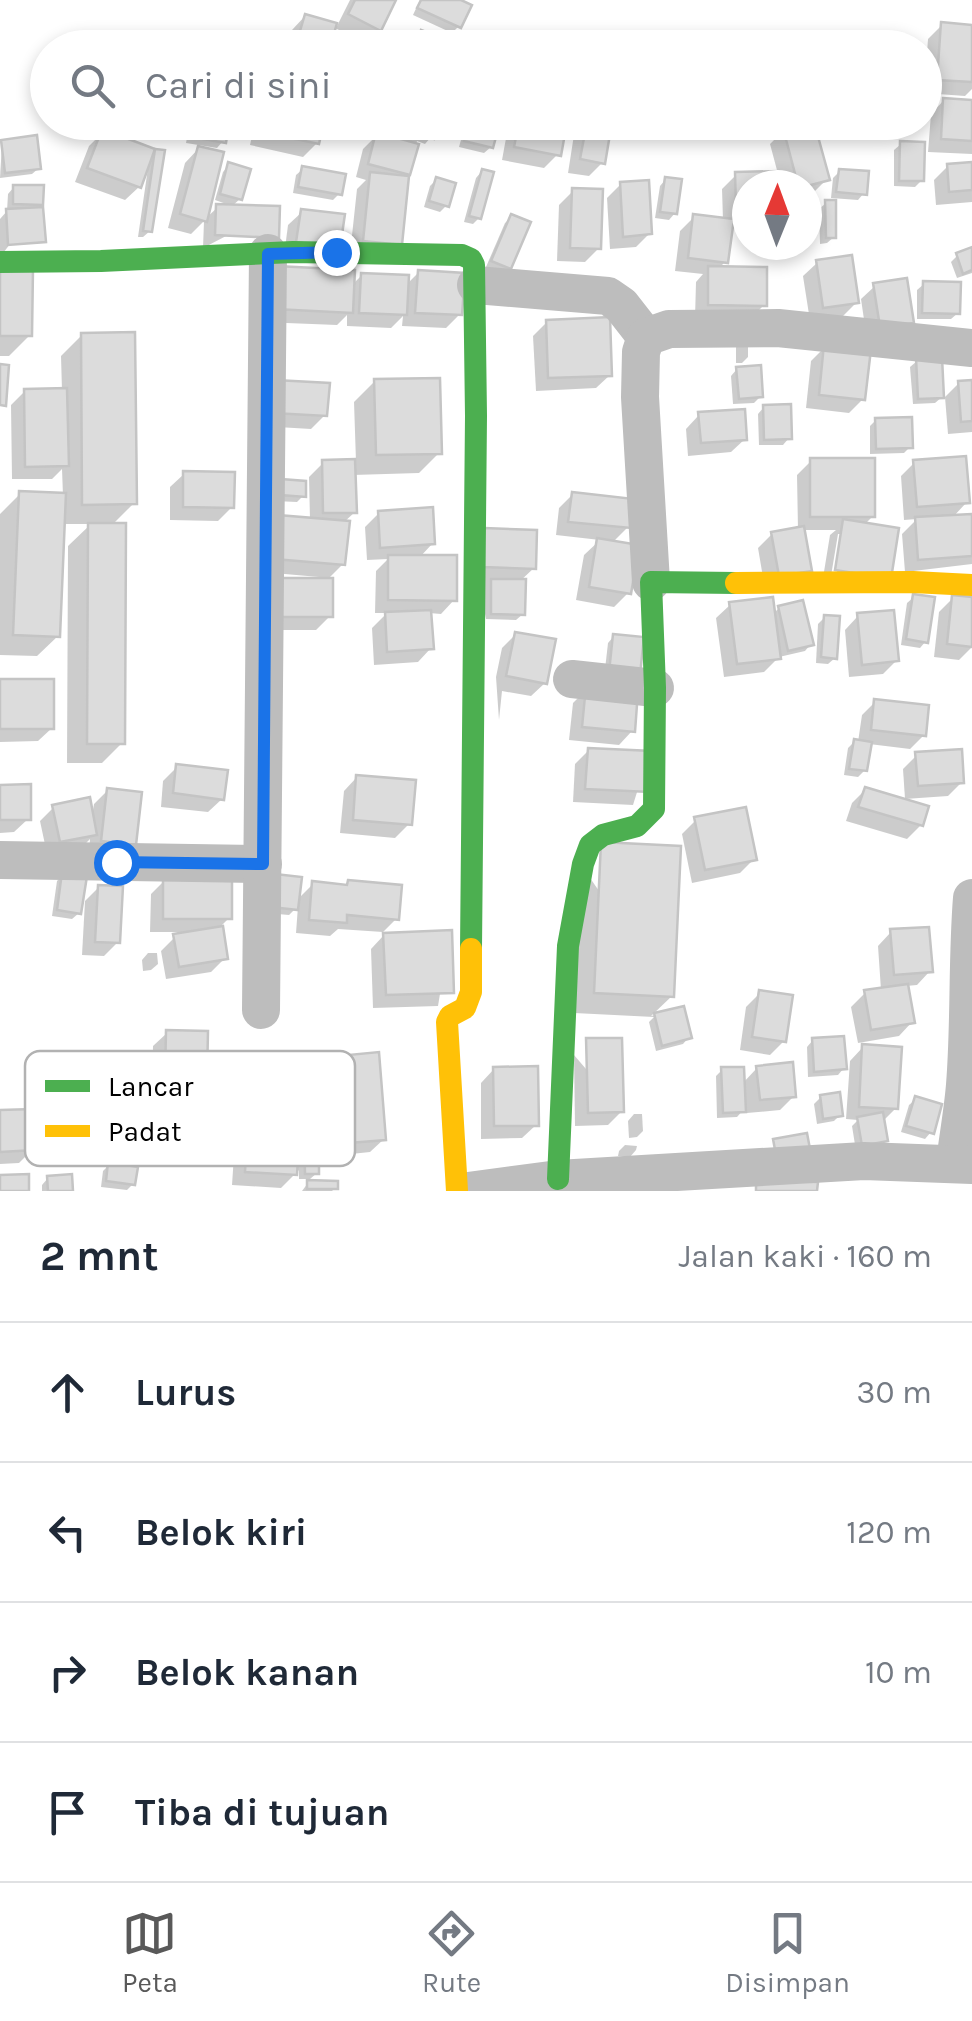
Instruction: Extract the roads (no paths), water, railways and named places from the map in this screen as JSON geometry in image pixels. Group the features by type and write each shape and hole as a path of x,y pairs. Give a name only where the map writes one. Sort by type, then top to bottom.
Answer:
{"street":[{"path":"0,262 268,254 462,255 474,265 471,992 465,1008 447,1022 457,1191"},
{"path":"262,1010 268,254"},
{"path":"476,285 608,296 621,305 646,336"},
{"path":"646,336 670,329 778,328 972,348"},
{"path":"558,1179 568,946 580,881 590,845 603,834 637,826 654,809 655,688 640,397 646,336"},
{"path":"651,582 972,585"},
{"path":"572,679 655,688"},
{"path":"0,860 263,864"},
{"path":"468,1191 558,1179 714,1181 864,1160 963,1164 972,898"}]}
